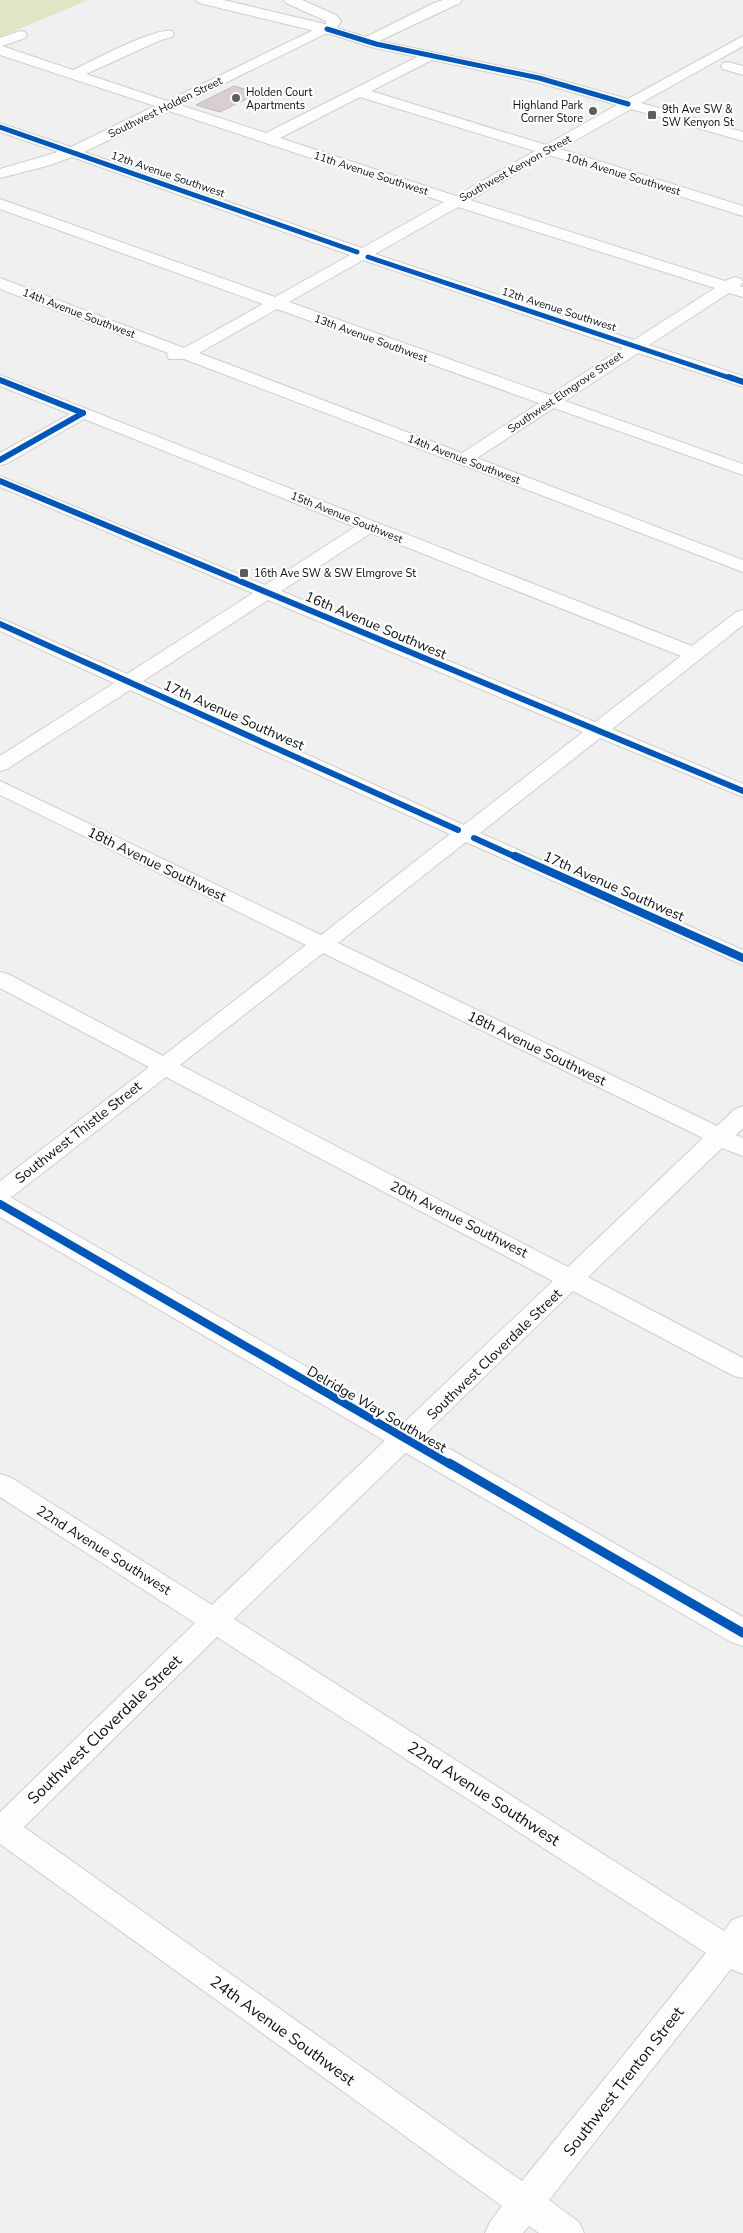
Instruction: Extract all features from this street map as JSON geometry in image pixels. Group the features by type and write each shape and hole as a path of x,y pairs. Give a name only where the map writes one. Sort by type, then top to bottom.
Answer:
{"main road":[{"path":"204,0 326,29"},
{"name":"Delridge Way Southwest","path":"0,1204 743,1633"}],"street":[{"path":"291,0 334,21 326,29 368,42 539,78 743,137"},
{"path":"368,42 439,6 455,0"},
{"name":"Southwest Holden Street","path":"0,174 42,163 72,152 326,29"},
{"path":"75,74 156,37 167,34"},
{"path":"0,44 20,35"},
{"name":"Southwest Kenyon Street","path":"185,354 743,40"},
{"name":"11th Avenue Southwest","path":"0,50 456,201 735,290"},
{"path":"268,138 431,55"},
{"path":"728,66 743,71"},
{"name":"10th Avenue Southwest","path":"360,92 743,211"},
{"name":"12th Avenue Southwest","path":"0,127 362,255 743,382"},
{"name":"13th Avenue Southwest","path":"0,204 743,470"},
{"name":"Southwest Elmgrove Street","path":"464,459 635,346 735,290 743,277"},
{"name":"14th Avenue Southwest","path":"0,283 743,566"},
{"name":"14th Avenue Southwest","path":"0,294 153,352 171,355 185,354"},
{"name":"15th Avenue Southwest","path":"0,380 694,654"},
{"path":"0,460 83,413"},
{"name":"16th Avenue Southwest","path":"0,481 743,791"},
{"path":"0,765 369,526"},
{"name":"Southwest Thistle Street","path":"0,1193 466,834 743,616"},
{"name":"17th Avenue Southwest","path":"0,624 743,958"},
{"name":"18th Avenue Southwest","path":"0,787 743,1148"},
{"name":"20th Avenue Southwest","path":"0,979 573,1278 743,1369"},
{"name":"Southwest Cloverdale Street","path":"1,1829 743,1114"},
{"name":"22nd Avenue Southwest","path":"0,1484 215,1621 738,1946"},
{"name":"24th Avenue Southwest","path":"1,1829 566,2233"},
{"name":"Southwest Trenton Street","path":"502,2233 738,1946"}],"green space":[{"path":"0,0 88,0 0,37"}],"building":[{"name":"Holden Court Apartments","path":"234,86 258,93 220,112 196,105"}],"cycle path":[{"path":"327,29 376,44 539,78 628,104"},
{"path":"0,127 357,252"},
{"path":"368,257 743,382"},
{"path":"0,380 83,413"},
{"path":"0,460 83,413"},
{"path":"0,481 743,791"},
{"path":"0,624 458,830"},
{"path":"474,838 743,958"},
{"path":"0,1204 743,1633"}],"place":[{"name":"Holden Court Apartments","path":"236,98"},
{"name":"Highland Park Corner Store","path":"593,111"},
{"name":"9th Ave SW & SW Kenyon St","path":"652,115"},
{"name":"16th Ave SW & SW Elmgrove St","path":"244,573"}]}
